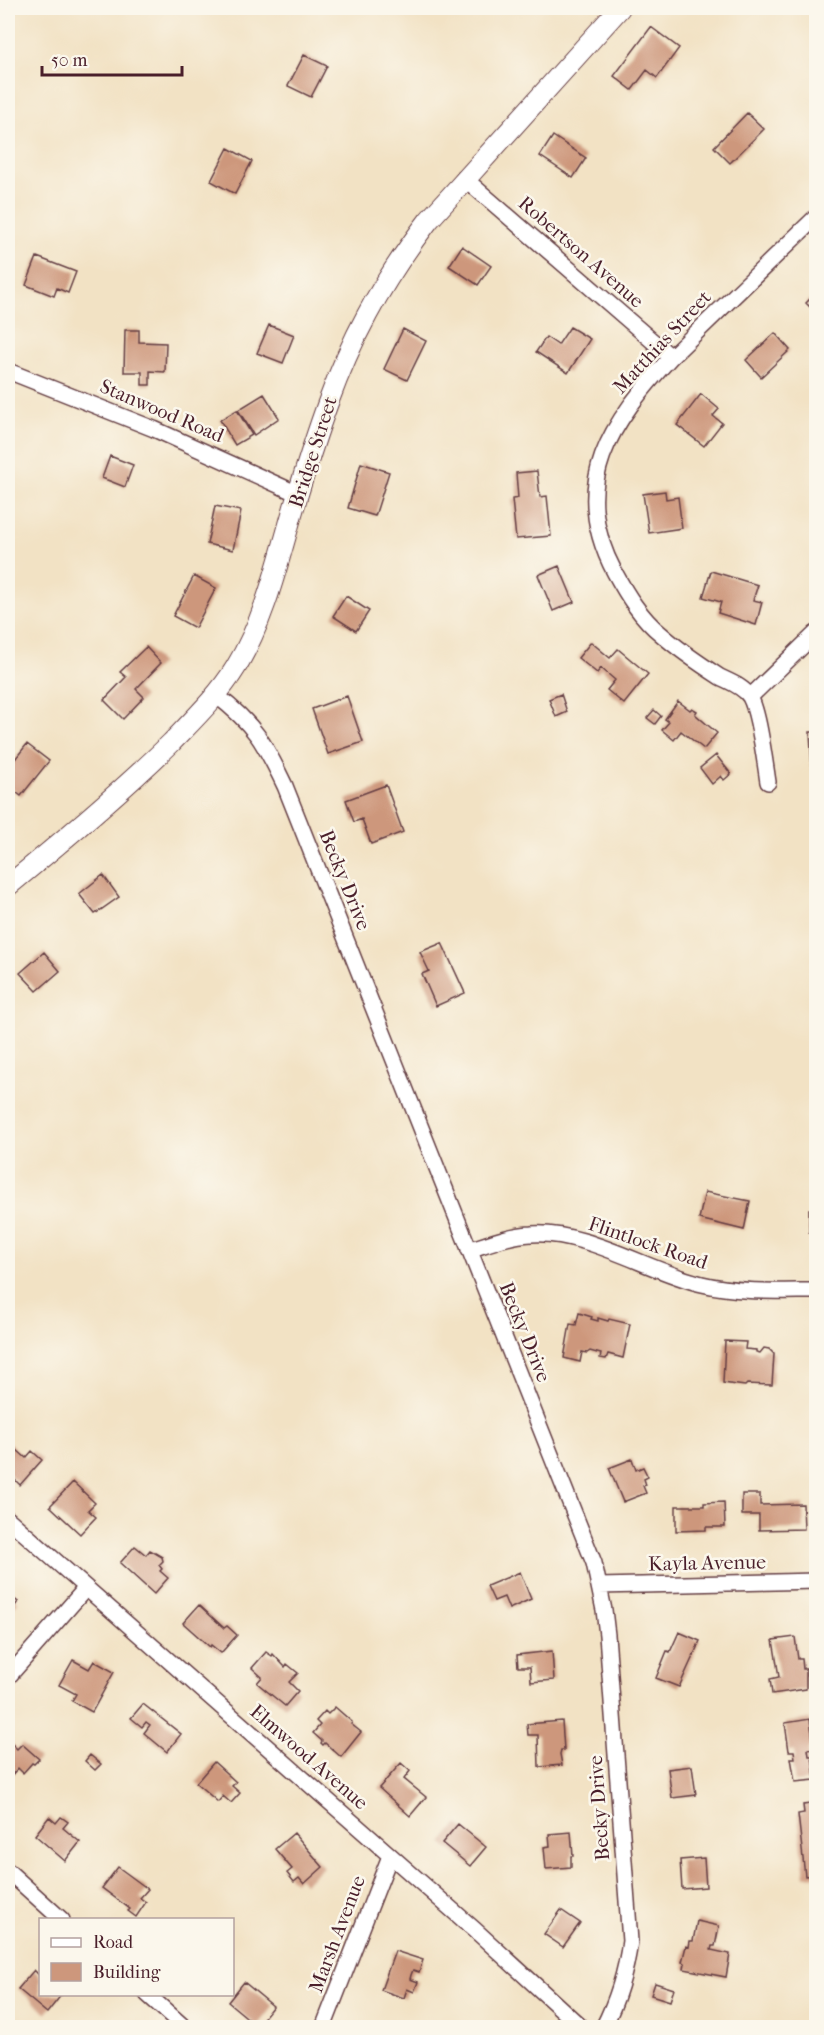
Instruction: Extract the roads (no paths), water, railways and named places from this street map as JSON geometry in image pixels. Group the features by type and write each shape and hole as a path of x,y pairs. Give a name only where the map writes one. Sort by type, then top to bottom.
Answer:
{"street":[{"name":"Bridge Street","path":"8,886 118,794 186,728 216,695 236,667 258,621 332,392 366,316 404,252 464,178 620,8"},
{"name":"Robertson Avenue","path":"464,178 671,357"},
{"name":"Matthias Street","path":"750,697 738,686 685,653 659,632 634,606 606,556 599,535 595,492 597,471 603,451 616,427 633,402 671,357 816,217"},
{"name":"Stanwood Road","path":"8,371 154,429 298,494"},
{"path":"768,782 760,732 750,697 816,633"},
{"name":"Becky Drive","path":"216,695 238,712 253,728 266,746 285,786 590,1552 599,1586 607,1635 630,1941 626,1969 617,1999 603,2028"},
{"name":"Flintlock Road","path":"470,1250 511,1236 533,1233 553,1235 616,1252 703,1285 747,1290 816,1292"},
{"name":"Elmwood Avenue","path":"8,1519 475,1930 582,2028"},
{"name":"Kayla Avenue","path":"599,1586 816,1581"},
{"path":"8,1677 86,1588"},
{"name":"Marsh Avenue","path":"323,2028 390,1856"},
{"path":"8,1871 61,1918"},
{"path":"148,1996 184,2028"}]}
